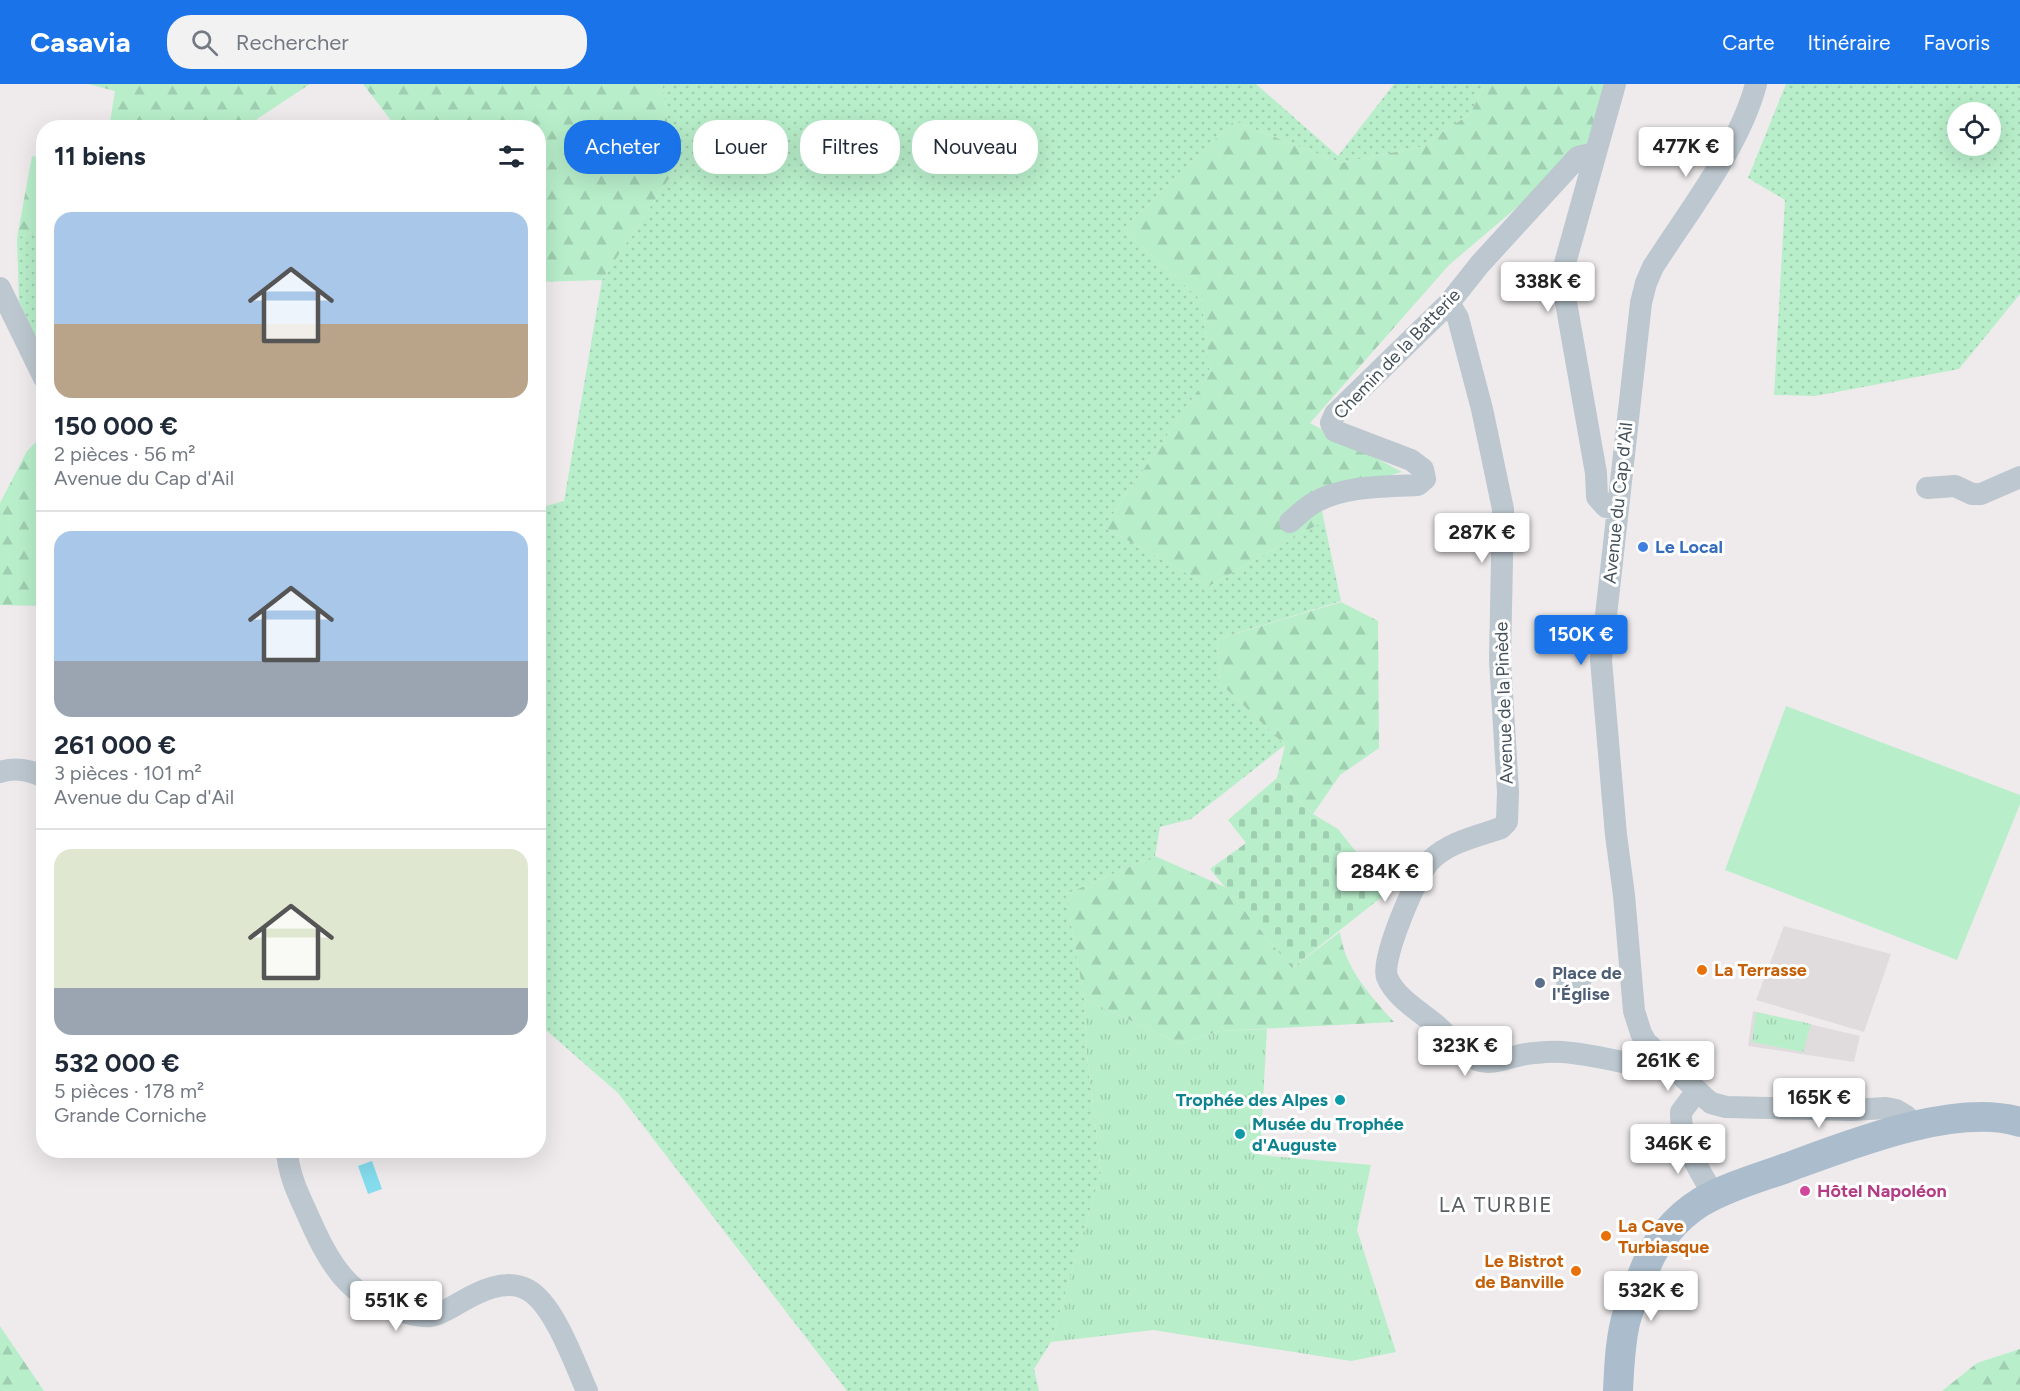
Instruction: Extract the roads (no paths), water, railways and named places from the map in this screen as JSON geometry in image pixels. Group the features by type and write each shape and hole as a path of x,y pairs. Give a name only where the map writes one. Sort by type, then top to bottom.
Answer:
{"main road":[{"path":"1618,1391 1619,1360 1625,1322 1647,1263 1656,1246 1683,1215 1713,1196 1809,1160 1911,1127 1980,1116 1996,1116 2020,1122"}],"street":[{"path":"1615,84 1564,267 1564,291 1596,473 1596,497 1606,507 1617,509"},
{"name":"Avenue du Cap d'Ail","path":"1704,1097 1646,1042 1634,1011 1601,660 1641,303 1646,283 1653,267 1727,152 1750,106 1756,84"},
{"name":"Chemin de la Batterie","path":"1290,522 1312,504 1324,498 1350,490 1418,485 1425,479 1423,468 1411,460 1335,431 1331,423 1335,414 1449,303 1480,264 1578,157 1595,153"},
{"path":"0,288 36,362"},
{"name":"Avenue de la Pinède","path":"1449,303 1458,318 1482,409 1503,509 1500,660 1508,822 1501,828 1452,846 1430,860 1411,893 1386,961 1385,974 1390,984 1403,998 1474,1059 1484,1062 1497,1061 1528,1053 1562,1052 1657,1068 1666,1063"},
{"path":"1927,488 1955,486 1972,494 1981,494 2020,477"},
{"path":"7,770 36,773"},
{"path":"1713,1196 1692,1157 1682,1125 1681,1112 1704,1097 1726,1107 1852,1110 1886,1108 1896,1110 1905,1116 1911,1127"},
{"path":"288,1158 292,1177 324,1252 344,1278 373,1302 387,1309 431,1316 444,1312 475,1294 493,1287 512,1285 526,1288 538,1297 552,1316 587,1391"}],"water":[{"path":"372,1161 382,1189 368,1194 358,1166"}],"place":[{"name":"Le Local","path":"1643,547"},
{"name":"La Terrasse","path":"1702,970"},
{"name":"Place de l'Église","path":"1540,983"},
{"name":"Trophée des Alpes","path":"1340,1100"},
{"name":"Musée du Trophée d'Auguste","path":"1240,1134"},
{"name":"Hôtel Napoléon","path":"1805,1191"},
{"name":"La Cave Turbiasque","path":"1606,1236"},
{"name":"Le Bistrot de Banville","path":"1576,1271"}],"district":[{"name":"LA TURBIE","path":"1496,1204"}]}
